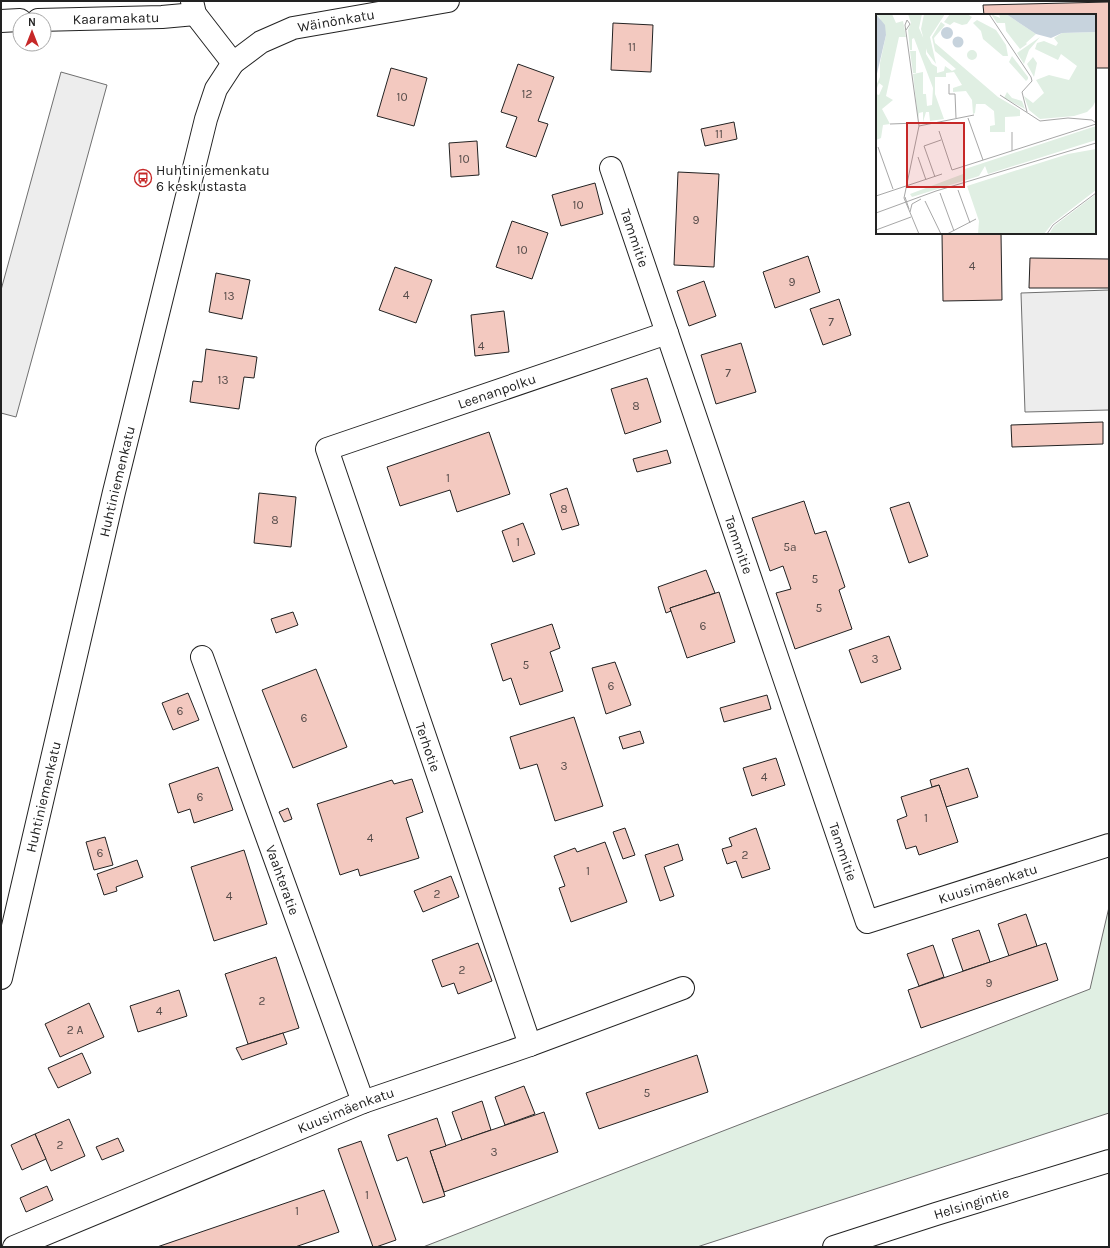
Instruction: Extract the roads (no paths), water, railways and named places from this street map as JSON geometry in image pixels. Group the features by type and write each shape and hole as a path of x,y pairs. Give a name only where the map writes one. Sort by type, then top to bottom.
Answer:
{"street":[{"name":"Wäinönkatu","path":"233,63 261,42 293,28 448,1"},
{"path":"194,7 233,63"},
{"name":"Kaaramakatu","path":"52,20 162,17 194,7"},
{"path":"1,21 12,20"},
{"name":"Huhtiniemenkatu","path":"1,978 116,485 206,119 216,89 233,63"},
{"name":"Tammitie","path":"611,168 867,922"},
{"name":"Leenanpolku","path":"327,449 667,333"},
{"name":"Terhotie","path":"327,449 530,1045"},
{"name":"Vaahteratie","path":"202,657 363,1102"},
{"name":"Kuusimäenkatu","path":"867,922 1109,845"},
{"name":"Kuusimäenkatu","path":"14,1247 363,1102 530,1045 683,988"},
{"name":"Helsingintie","path":"834,1247 1109,1161"}],"place":[{"name":"Huhtiniemenkatu 6 keskustasta","path":"143,178"}]}
